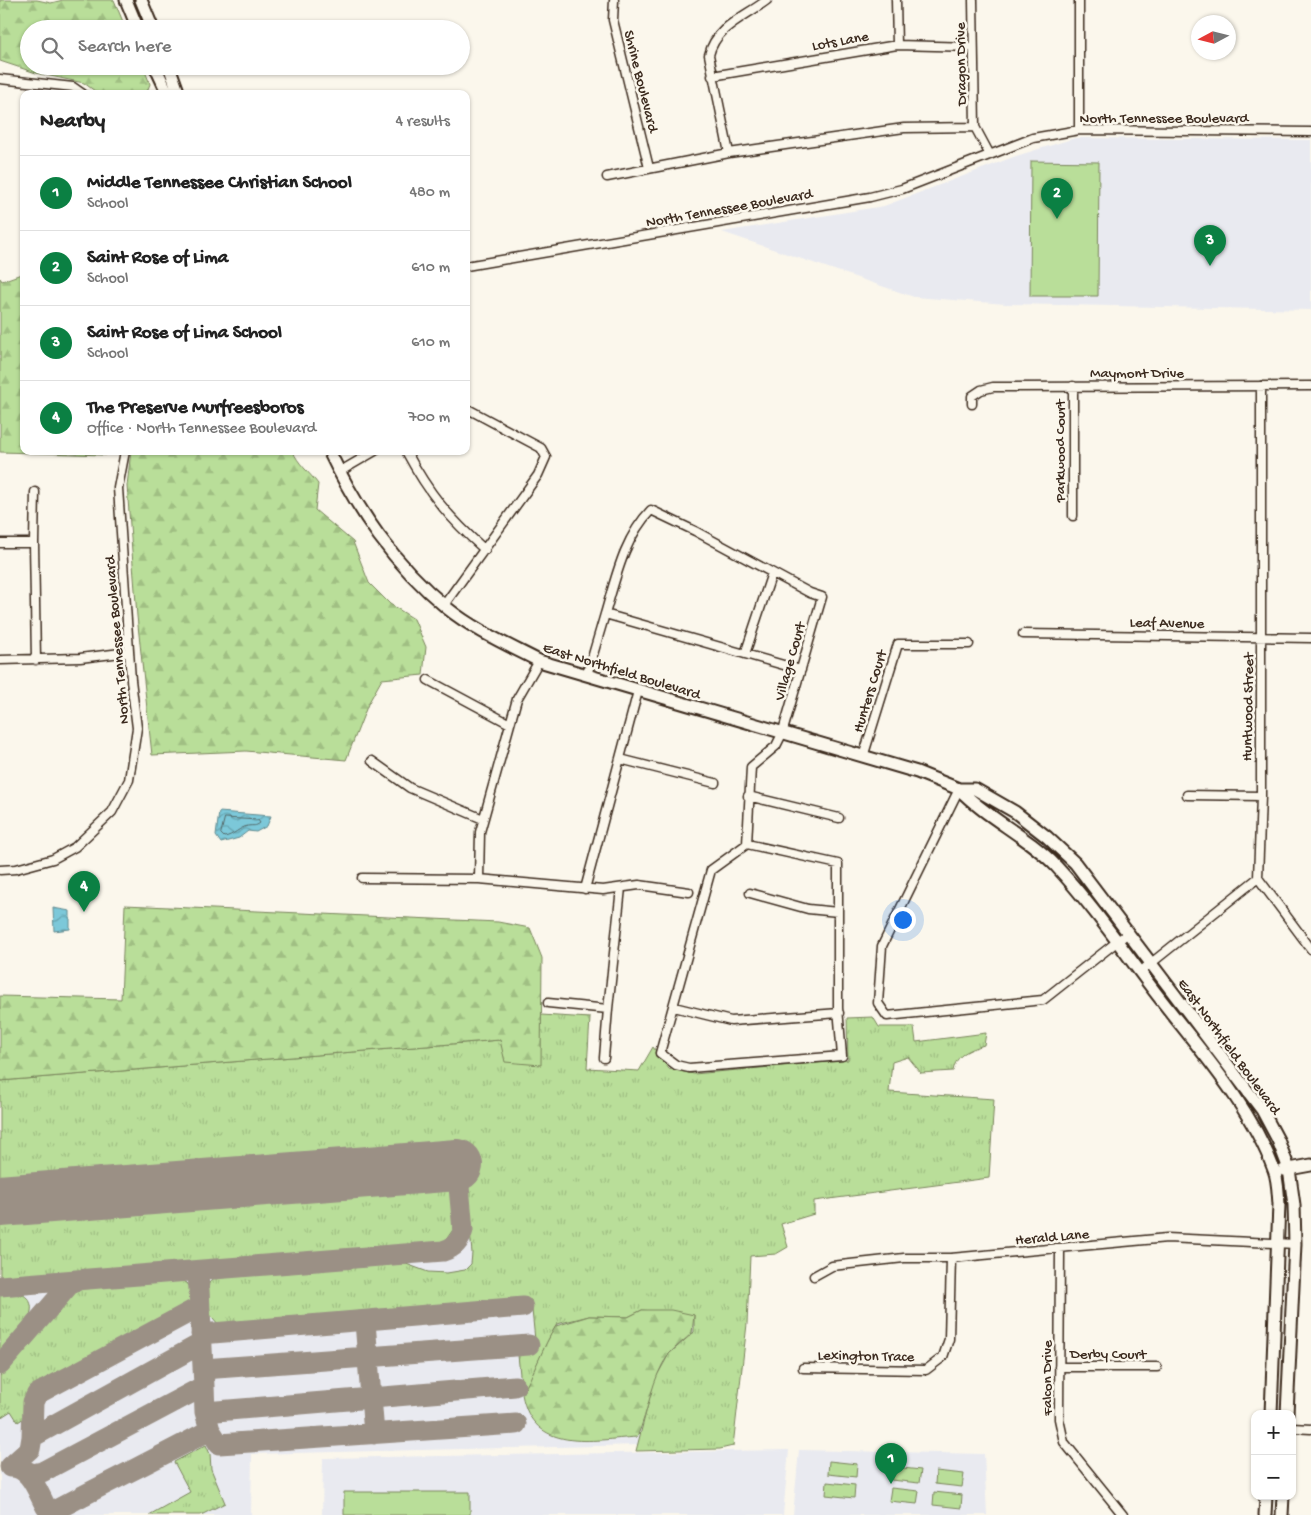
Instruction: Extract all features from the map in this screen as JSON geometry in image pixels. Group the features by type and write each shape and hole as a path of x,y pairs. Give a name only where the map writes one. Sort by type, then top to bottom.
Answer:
{"main road":[{"path":"126,0 134,20"},
{"path":"141,0 149,20"},
{"path":"159,75 166,90"},
{"path":"172,75 178,90"},
{"name":"East Northfield Boulevard","path":"331,455 374,533 410,575 444,605 487,635 539,661 782,734 917,772 959,788 975,789 1015,812 1047,837 1075,863 1262,1110 1278,1140 1289,1169 1294,1205 1287,1410"},
{"name":"East Northfield Boulevard","path":"959,788 975,805 1020,834 1055,866 1088,903 1231,1092 1254,1128 1275,1172 1279,1204 1271,1410"},
{"path":"1275,1172 1311,1165"},
{"path":"1265,1515 1266,1500"},
{"path":"1282,1515 1283,1500"}],"street":[{"name":"Shrine Boulevard","path":"614,0 613,20 649,168"},
{"path":"729,153 712,76 709,55 712,41 729,25 767,0"},
{"path":"896,0 897,44"},
{"name":"Dragon Drive","path":"973,0 974,127"},
{"path":"1079,130 1080,0"},
{"name":"Lots Lane","path":"712,76 897,44 973,47"},
{"path":"0,79 73,87 77,90"},
{"path":"607,177 729,153 904,128 974,127 990,155"},
{"name":"North Tennessee Boulevard","path":"470,265 870,197 902,189 1033,138 1079,130 1311,132"},
{"name":"Parkwood Court","path":"1073,386 1073,516"},
{"name":"Huntwood Street","path":"1258,878 1261,796 1262,637 1261,386"},
{"name":"Maymont Drive","path":"972,404 972,396 981,390 993,387 1311,386"},
{"path":"444,605 538,475 546,458 541,448 470,410"},
{"name":"North Tennessee Boulevard","path":"0,870 16,869 52,859 75,847 112,812 128,780 137,728 129,652 118,488 125,455"},
{"path":"339,472 368,455"},
{"path":"408,455 425,486 448,515 485,550"},
{"path":"35,492 36,660"},
{"path":"587,676 624,551 642,519 651,510 772,573 745,654"},
{"path":"0,543 34,544"},
{"name":"Village Court","path":"772,573 810,593 822,597 782,734"},
{"path":"606,614 801,670"},
{"name":"Leaf Avenue","path":"1023,634 1311,638"},
{"name":"Hunters Court","path":"863,757 898,644 969,644"},
{"path":"0,660 80,658 129,652"},
{"path":"479,879 480,832 483,819 517,700 539,661"},
{"path":"428,680 510,724"},
{"path":"585,888 638,691"},
{"path":"747,844 750,767 776,746 782,734"},
{"path":"620,759 715,783"},
{"path":"372,761 410,788 483,819"},
{"path":"959,788 882,946 878,1003 887,1016 1043,1000 1128,934"},
{"path":"1187,795 1261,796"},
{"path":"748,796 839,818"},
{"path":"747,844 838,864 839,1013 842,1056 689,1068 676,1065 660,1053 711,870 747,844"},
{"path":"362,878 479,879 603,890 639,885 689,892"},
{"path":"1140,972 1258,878 1311,949"},
{"path":"604,1058 621,888"},
{"path":"750,893 808,909 838,912"},
{"path":"548,1003 608,1009"},
{"path":"674,1007 732,1021 839,1013"},
{"name":"Herald Lane","path":"814,1276 832,1266 904,1258 951,1258 1166,1238 1294,1244"},
{"name":"Falcon Drive","path":"1060,1249 1059,1419 1064,1442 1123,1515"},
{"name":"Lexington Trace","path":"803,1368 926,1370 943,1357 949,1340 951,1258"},
{"name":"Derby Court","path":"1059,1367 1157,1367"},
{"path":"1296,1428 1311,1429"}],"shaded area":[{"path":"1075,138 1311,140 1311,310 1006,304 914,297 722,232 884,206 1016,156"},
{"path":"516,1039 533,1067 994,1099 745,1203 726,1443 252,1454 251,1515 0,1515 0,1082"},
{"path":"789,1450 783,1515 322,1515 323,1458"},
{"path":"799,1450 984,1454 987,1515 793,1515"}],"green space":[{"path":"0,0 37,0 51,3 63,0 114,0 122,20 20,20 20,68 0,61"},
{"path":"46,75 146,75 150,84 148,90 94,90 84,83"},
{"path":"1031,161 1099,162 1098,296 1030,296"},
{"path":"20,274 20,453 0,452 0,278 2,281"},
{"path":"131,455 295,455 318,484 315,510 353,542 369,583 390,604 414,619 426,647 423,675 382,679 368,704 346,760 246,751 152,755 137,616 127,486"},
{"path":"125,905 498,922 530,928 542,958 541,1065 505,1062 500,1040 0,1081 0,996 121,999"},
{"path":"541,1015 590,1018 587,1068 639,1071 653,1047 669,1069 694,1074 848,1060 847,1018 873,1017 879,1027 914,1027 916,1042 986,1033 984,1045 968,1051 960,1057 953,1071 921,1073 908,1057 892,1062 889,1092 994,1099 989,1178 814,1201 814,1214 781,1224 788,1247 776,1254 750,1256 747,1324 733,1446 720,1449 636,1451 654,1381 669,1354 694,1332 694,1315 642,1310 628,1317 589,1316 557,1324 522,1394 518,1355 521,1352 536,1350 531,1300 219,1325 206,1310 206,1292 209,1283 212,1279 223,1274 398,1261 428,1272 447,1273 465,1270 471,1264 472,1253 462,1144 0,1183 0,1081 500,1040 540,1065"},
{"path":"441,1182 452,1193 457,1224 443,1244 0,1280 0,1218"},
{"path":"178,1278 187,1283 192,1290 191,1299 185,1307 30,1390 27,1416 18,1422 11,1411 0,1418 0,1376 72,1292 80,1287"},
{"path":"14,1291 25,1296 31,1304 31,1312 21,1330 0,1355 0,1293"},
{"path":"642,1310 671,1310 694,1315 692,1333 669,1354 658,1373 637,1437 584,1441 551,1435 538,1426 528,1413 522,1394 556,1326 589,1316 628,1317"},
{"path":"206,1445 210,1454 211,1469 225,1503 201,1515 149,1515 190,1492 174,1462"},
{"path":"829,1461 857,1464 856,1477 828,1474"},
{"path":"893,1467 921,1470 919,1483 891,1480"},
{"path":"936,1471 964,1474 962,1487 935,1484"},
{"path":"827,1482 855,1485 854,1498 826,1495"},
{"path":"891,1488 919,1491 917,1504 889,1501"},
{"path":"344,1492 470,1492 470,1515 344,1515"},
{"path":"934,1492 962,1495 961,1508 933,1505"}],"water":[{"path":"219,812 271,816 267,826 256,832 248,831 239,838 221,843 216,836"},
{"path":"53,908 70,911 70,929 54,931"}],"taxiway":[{"path":"0,1286 443,1251 456,1244 463,1230 457,1165"},
{"path":"26,1471 33,1474 42,1472 204,1386 198,1271"},
{"path":"0,1365 70,1284 79,1280"},
{"path":"32,1437 33,1402 37,1394 199,1307"},
{"path":"201,1334 523,1307"},
{"path":"365,1322 374,1434"},
{"path":"202,1343 32,1437 30,1449 10,1467 17,1468 28,1475 46,1507 49,1511 54,1511 210,1430 205,1412 204,1386"},
{"path":"203,1369 529,1345"},
{"path":"205,1412 515,1386"},
{"path":"210,1430 219,1444 516,1424"}],"runway":[{"path":"0,1201 457,1165"}],"place":[{"name":"Saint Rose of Lima","path":"1057,219"},
{"name":"Saint Rose of Lima School","path":"1210,266"},
{"name":"The Preserve Murfreesboros","path":"84,912"},
{"name":"Middle Tennessee Christian School","path":"891,1484"}]}
